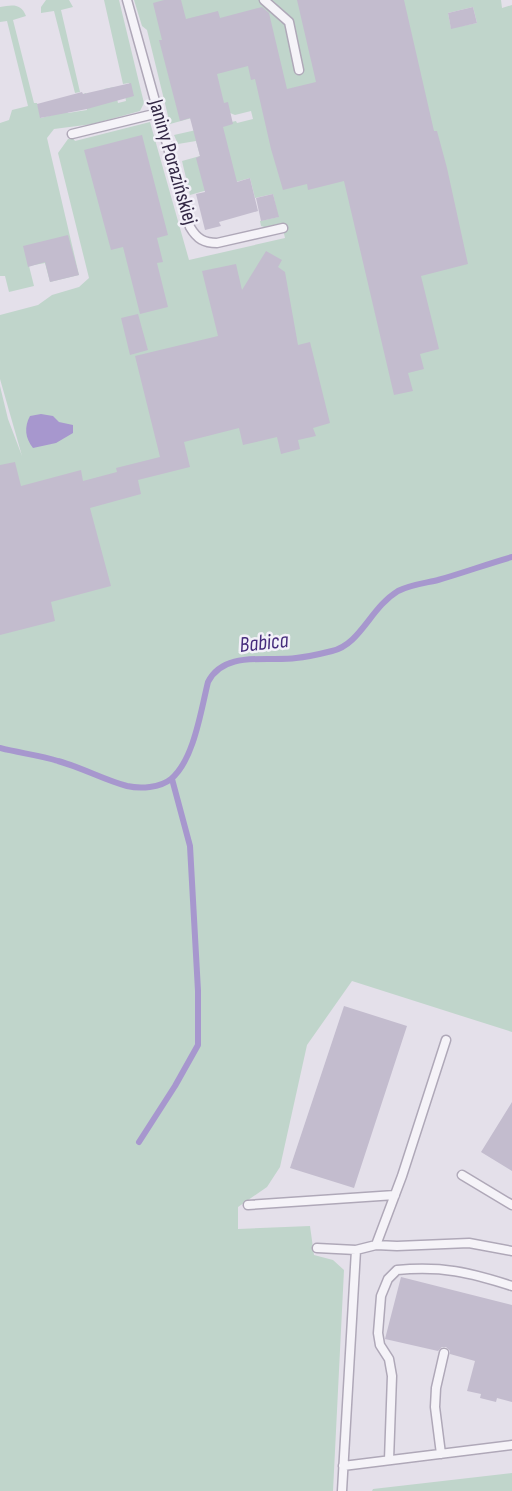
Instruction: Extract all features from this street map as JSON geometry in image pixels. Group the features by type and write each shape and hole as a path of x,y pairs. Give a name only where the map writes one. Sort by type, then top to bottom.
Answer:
{"lane":[{"name":"Janiny Porazińskiej","path":"127,0 190,227 199,239 208,243 218,243 283,228"},
{"path":"264,0 289,22 299,70"},
{"path":"72,134 158,112"},
{"path":"376,1245 395,1195 446,1040"},
{"path":"462,1175 512,1205"},
{"path":"248,1205 395,1195"},
{"path":"317,1248 356,1250 376,1245 469,1244 512,1251"},
{"path":"342,1491 356,1250"},
{"path":"389,1460 392,1376 388,1359 378,1339 381,1296 388,1278 397,1270 435,1268 474,1273 512,1286"},
{"path":"441,1454 435,1407 436,1388 444,1353"},
{"path":"343,1466 512,1445"}],"green space":[{"path":"46,0 69,0 73,7 61,10 80,92 75,93 54,11 41,13 41,7"},
{"path":"104,0 119,0 144,103 140,111 93,124 54,129 47,138 79,275 50,282 45,263 29,266 34,286 9,292 5,276 0,276 0,123 9,120 12,110 28,106 7,21 0,22 0,7 19,7 26,16 13,20 34,103 37,103 41,118 67,111 68,113 87,110 83,94 86,93 89,107 108,102 104,89 114,87 118,103 126,101 125,95 132,93 129,83 123,84"},
{"path":"134,0 501,0 502,8 512,5 512,1032 352,981 307,1045 280,1167 267,1187 238,1207 238,1229 310,1226 314,1255 333,1260 344,1270 333,1491 0,1491 0,386 8,419 22,456 0,379 0,315 38,305 52,295 79,287 89,278 58,153 68,139 73,138 75,141 150,122 189,260 285,238 282,225 267,228 261,226 260,221 278,217 273,194 255,198 250,178 190,195 182,161 200,156 196,141 178,144 174,135 253,119 251,111 235,115 230,113 192,118 170,124 147,30 142,26","holes":["473,7 477,23 451,28 448,13"]},
{"path":"512,1473 512,1491 372,1491 373,1489"}],"shaded area":[{"path":"41,414 53,416 59,422 73,425 73,433 56,443 33,448 26,432 27,424 30,416"}],"building":[{"path":"164,0 181,0 186,19 218,11 220,18 262,7 269,13 287,89 316,82 297,0 404,0 434,131 437,131 447,168 468,264 421,276 439,349 420,354 424,369 408,373 413,391 394,395 344,181 308,190 307,184 283,190 255,79 251,80 248,66 217,74 224,103 228,102 233,124 223,127 237,182 250,178 258,211 219,222 221,226 205,230 196,194 205,192 196,158 200,156 190,118 180,121 159,40 162,40 153,3"},
{"path":"473,7 477,23 451,29 448,13"},
{"path":"131,83 134,96 87,109 40,118 37,104 82,92 83,94"},
{"path":"142,135 168,235 157,238 163,262 157,263 168,307 140,314 123,247 111,250 84,150"},
{"path":"273,194 279,217 261,221 256,198"},
{"path":"68,235 79,275 50,282 45,262 28,267 23,246"},
{"path":"266,251 282,260 278,267 285,272 298,345 310,342 330,423 313,428 316,436 298,440 300,449 281,454 277,437 243,445 239,428 184,442 190,467 138,480 141,494 90,508 111,586 51,602 55,621 0,635 0,465 15,462 21,486 81,470 83,481 117,472 116,468 160,457 135,356 218,336 202,271 236,264 242,290"},
{"path":"138,314 148,350 130,355 121,318"},
{"path":"344,1006 407,1026 354,1188 290,1168"},
{"path":"512,1102 512,1171 481,1152"},
{"path":"401,1277 512,1305 512,1402 497,1398 496,1402 480,1398 481,1394 467,1391 475,1361 450,1354 446,1347 438,1351 385,1339"}],"waterway":[{"name":"Babica","path":"0,748 44,757 127,786 156,786 171,779 186,760 196,734 208,682 224,665 235,661 296,658 332,651 351,641 388,598 398,591 512,557"},
{"path":"139,1142 198,1045 198,991 190,846 172,779"}]}
